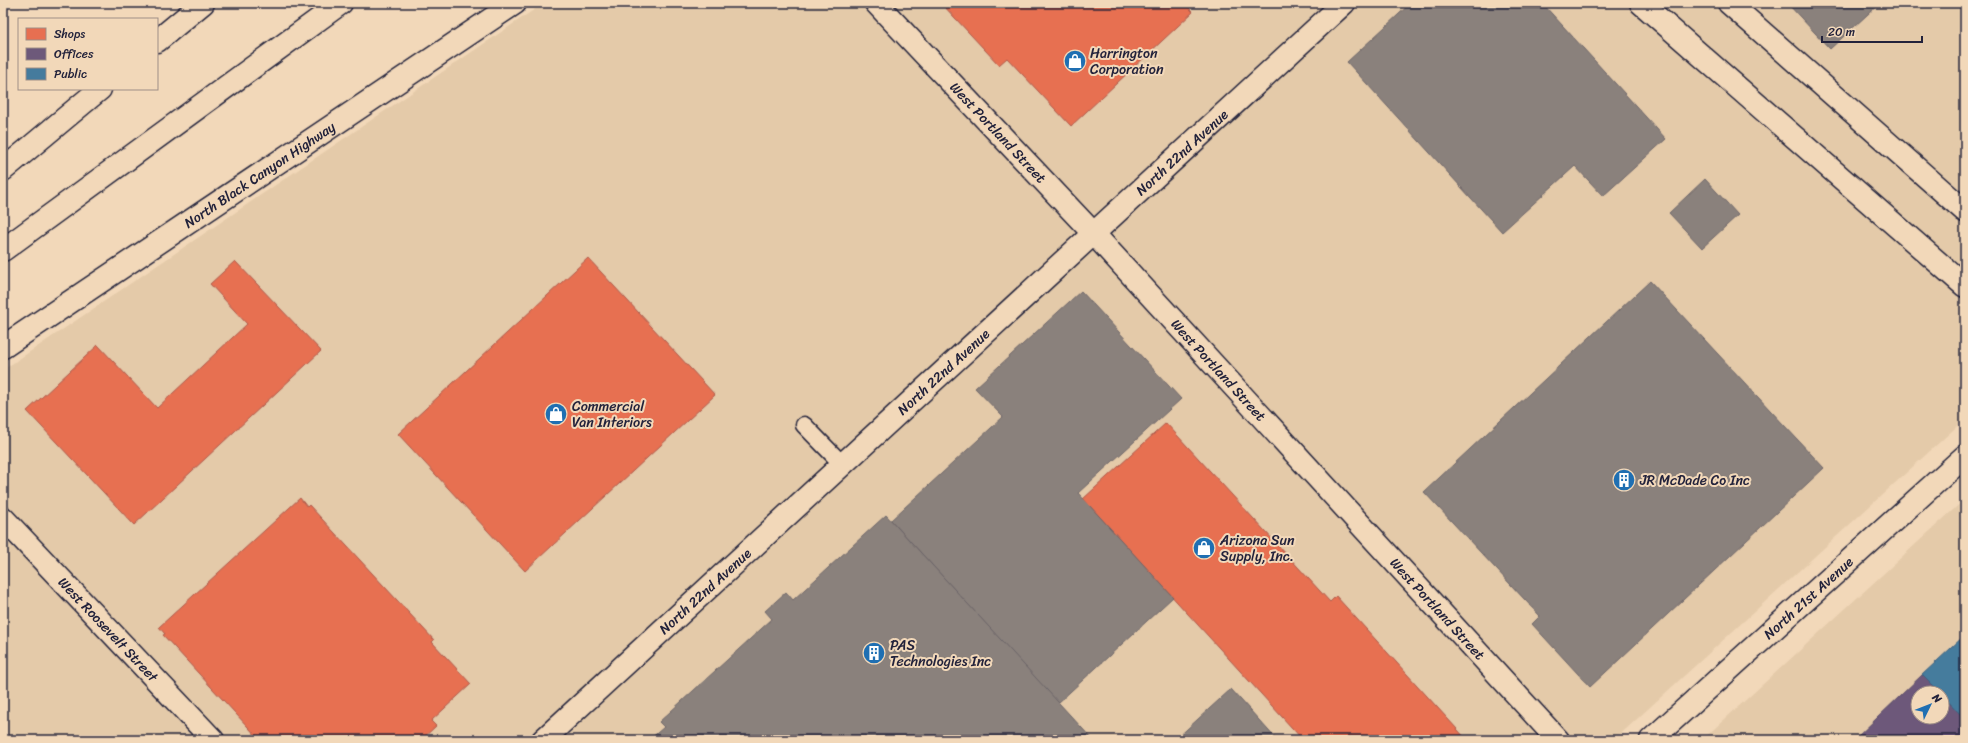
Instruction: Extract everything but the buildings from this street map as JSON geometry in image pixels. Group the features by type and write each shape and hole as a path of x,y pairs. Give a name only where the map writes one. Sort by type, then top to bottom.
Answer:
{"main road":[{"path":"158,41 203,3"},
{"path":"3,250 341,3"},
{"name":"North Black Canyon Highway","path":"3,347 515,3"},
{"name":"West Portland Street","path":"876,3 1093,233 1558,740"},
{"name":"North 22nd Avenue","path":"543,740 1344,3"},
{"path":"1641,3 1965,286"},
{"path":"1729,3 1965,211"},
{"path":"3,170 99,90"},
{"name":"North 21st Avenue","path":"1651,740 1965,456"},
{"name":"West Roosevelt Street","path":"3,518 213,740"}],"lane":[{"path":"804,425 842,464"}],"shaded area":[{"path":"544,3 1965,3 1965,419 1614,740 3,740 3,370"},
{"path":"1965,499 1965,740 1702,740"}],"place":[{"name":"Harrington Corporation","path":"1075,61"},
{"name":"Commercial Van Interiors","path":"556,414"},
{"name":"JR McDade Co Inc","path":"1624,480"},
{"name":"Arizona Sun Supply, Inc.","path":"1204,548"},
{"name":"PAS Technologies Inc","path":"874,653"}]}
